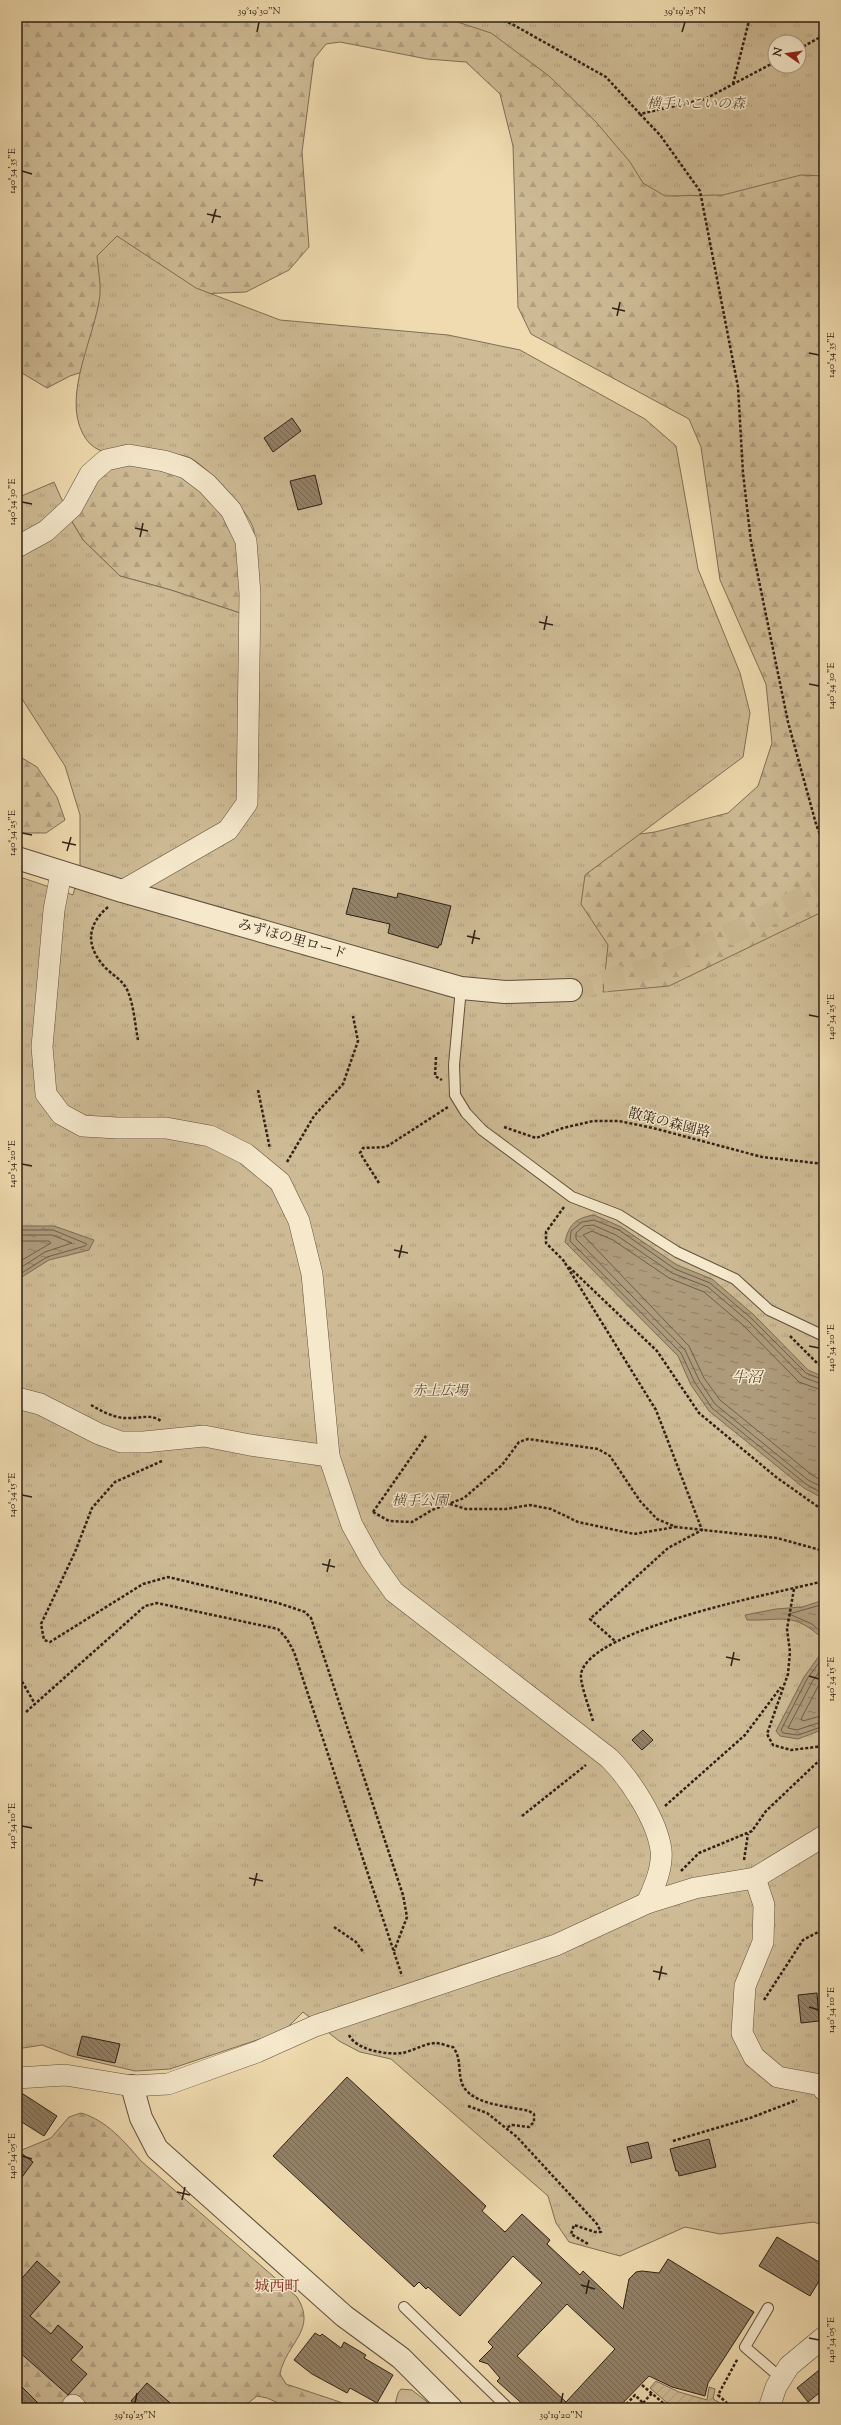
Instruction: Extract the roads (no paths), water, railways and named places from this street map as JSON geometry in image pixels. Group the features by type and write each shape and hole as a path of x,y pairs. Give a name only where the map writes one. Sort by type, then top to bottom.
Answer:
{"street":[{"path":"17,547 46,531 72,507 90,474 106,460 129,455 164,461 186,468 207,484 231,510 246,541 250,594 247,803 228,830 116,899"},
{"name":"みずほの里ロード","path":"17,858 61,873 116,899 461,988 505,992 571,990"},
{"path":"61,873 54,910 42,1047 46,1094 61,1114 83,1126 166,1128 210,1136 246,1154 280,1182 299,1221 312,1274 329,1456 352,1525 372,1561 394,1592 596,1748 622,1771 651,1819 661,1851 658,1878 647,1903"},
{"path":"17,1398 40,1404 99,1434 121,1442 144,1442 204,1436 250,1445 329,1456"},
{"path":"17,2078 65,2075 132,2086 168,2084 257,2052 341,2017 408,1993 556,1945 647,1903 695,1888 749,1879 824,1836"},
{"path":"749,1879 764,1905 762,1942 745,1986 742,2032 754,2057 778,2077 822,2087"},
{"path":"132,2086 141,2118 157,2149 344,2316 400,2358 451,2408"},
{"path":"769,2408 781,2378 789,2366 824,2337"}],"lane":[{"path":"461,988 454,1065 455,1095 466,1113 482,1130 572,1197 619,1215 677,1252 735,1279 769,1310 824,1336"},
{"path":"404,2307 508,2408"},
{"path":"768,2308 745,2346 781,2378"}],"water":[{"name":"牛沼","path":"594,1215 621,1227 677,1265 712,1279 754,1315 808,1370 824,1377 824,1499 804,1488 709,1411 691,1385 678,1356 565,1242 571,1226 574,1223 582,1218"},
{"path":"17,1226 54,1226 94,1240 89,1250 49,1260 17,1280"},
{"path":"824,1600 824,1640 813,1631 796,1621 779,1619 747,1620 745,1615 776,1609 802,1607"},
{"path":"824,1640 824,1729 798,1739 780,1736 776,1731 804,1677 822,1652"}],"tunnel":[{"path":"571,990 663,965 747,926 824,886"}],"district":[{"name":"城西町","path":"277,2287"}],"park label":[{"name":"横手いこいの森","path":"696,105"},
{"name":"赤土広場","path":"440,1392"},
{"name":"横手公園","path":"420,1502"}]}
